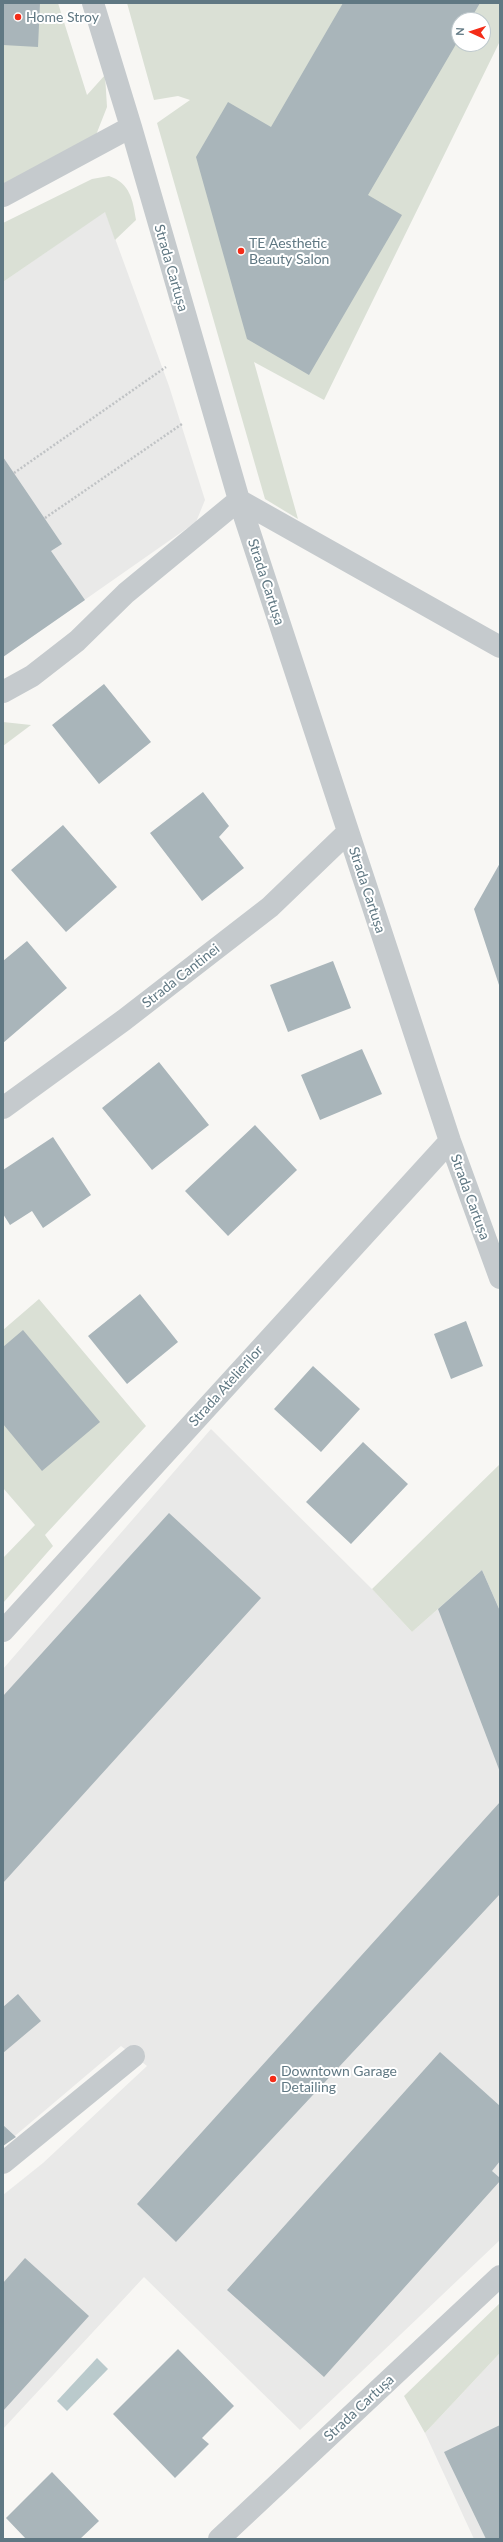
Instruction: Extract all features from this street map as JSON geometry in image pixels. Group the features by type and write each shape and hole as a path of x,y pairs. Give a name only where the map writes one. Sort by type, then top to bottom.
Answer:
{"street":[{"name":"Strada Cartușa","path":"93,3 131,127 239,500 450,1141 500,1278"},
{"path":"3,196 131,127"},
{"path":"3,692 32,676 77,641 126,593 239,500 500,647"},
{"name":"Strada Cantinei","path":"3,1108 124,1020 270,907 348,832"},
{"name":"Strada Atelierilor","path":"3,1631 450,1141"},
{"path":"3,2163 134,2056"},
{"name":"Strada Cartușa","path":"219,2539 500,2276"}],"path":[{"path":"14,473 168,366"},
{"path":"45,518 185,422"}],"shaded area":[{"path":"3,3 58,3 87,95 105,75 107,107 96,135 3,186"},
{"path":"127,3 500,3 500,41 324,400 254,362 298,519 265,499 157,123 190,100 178,96 154,100"},
{"path":"109,176 122,183 126,188 132,199 136,220 115,240 105,212 3,282 3,223 92,179"},
{"path":"105,211 169,386 205,500 196,522 3,657 3,282"},
{"path":"3,722 31,725 3,746"},
{"path":"39,1299 146,1426 45,1535 53,1546 3,1603 3,1558 35,1525 3,1488 3,1330"},
{"path":"211,1429 372,1589 412,1632 482,1570 500,1611 500,2240 300,2430 144,2277 3,2429 3,2195 43,2163 147,2066 121,2046 3,2146 3,1669"},
{"path":"500,1464 500,1611 482,1570 412,1632 372,1589"},
{"path":"500,2303 500,2353 425,2433 404,2396"},
{"path":"500,2353 500,2539 474,2539 425,2433"},
{"path":"97,2358 108,2369 67,2411 57,2401"}],"building":[{"path":"3,3 40,3 38,47 3,45"},
{"path":"343,3 480,3 475,12 451,12 451,52 368,195 402,215 309,375 247,339 196,157 228,102 271,127"},
{"path":"3,457 62,544 51,551 85,600 3,657"},
{"path":"104,684 151,742 99,784 52,725"},
{"path":"203,792 229,826 219,837 244,868 202,901 150,833"},
{"path":"63,825 117,887 66,932 11,870"},
{"path":"500,863 500,988 474,909"},
{"path":"27,941 67,988 3,1043 3,961"},
{"path":"333,961 351,1008 288,1032 270,985"},
{"path":"362,1049 382,1094 320,1120 301,1075"},
{"path":"159,1062 209,1125 152,1170 102,1108"},
{"path":"255,1125 297,1170 228,1236 185,1191"},
{"path":"53,1137 91,1195 43,1228 32,1211 10,1225 3,1214 3,1170"},
{"path":"140,1294 178,1342 127,1384 88,1336"},
{"path":"466,1321 483,1366 451,1379 434,1334"},
{"path":"23,1330 100,1422 42,1471 3,1424 3,1347"},
{"path":"313,1366 360,1409 321,1452 274,1409"},
{"path":"363,1442 408,1484 351,1544 306,1502"},
{"path":"169,1513 261,1598 3,1883 3,1696"},
{"path":"482,1570 500,1611 500,1772 438,1609"},
{"path":"500,1802 500,1894 176,2242 137,2204"},
{"path":"18,1994 41,2021 3,2053 3,2007"},
{"path":"440,2052 500,2106 500,2161 492,2171 500,2178 500,2181 324,2377 227,2290"},
{"path":"3,2125 16,2137 3,2146"},
{"path":"25,2258 89,2316 3,2411 3,2283"},
{"path":"178,2349 234,2406 202,2438 209,2444 175,2478 113,2414"},
{"path":"500,2425 500,2539 486,2539 444,2452"},
{"path":"52,2472 99,2521 80,2539 26,2539 6,2518"}],"place":[{"name":"Home Stroy","path":"18,17"},
{"name":"TE Aesthetic Beauty Salon","path":"241,251"},
{"name":"Downtown Garage Detailing","path":"273,2079"}]}
